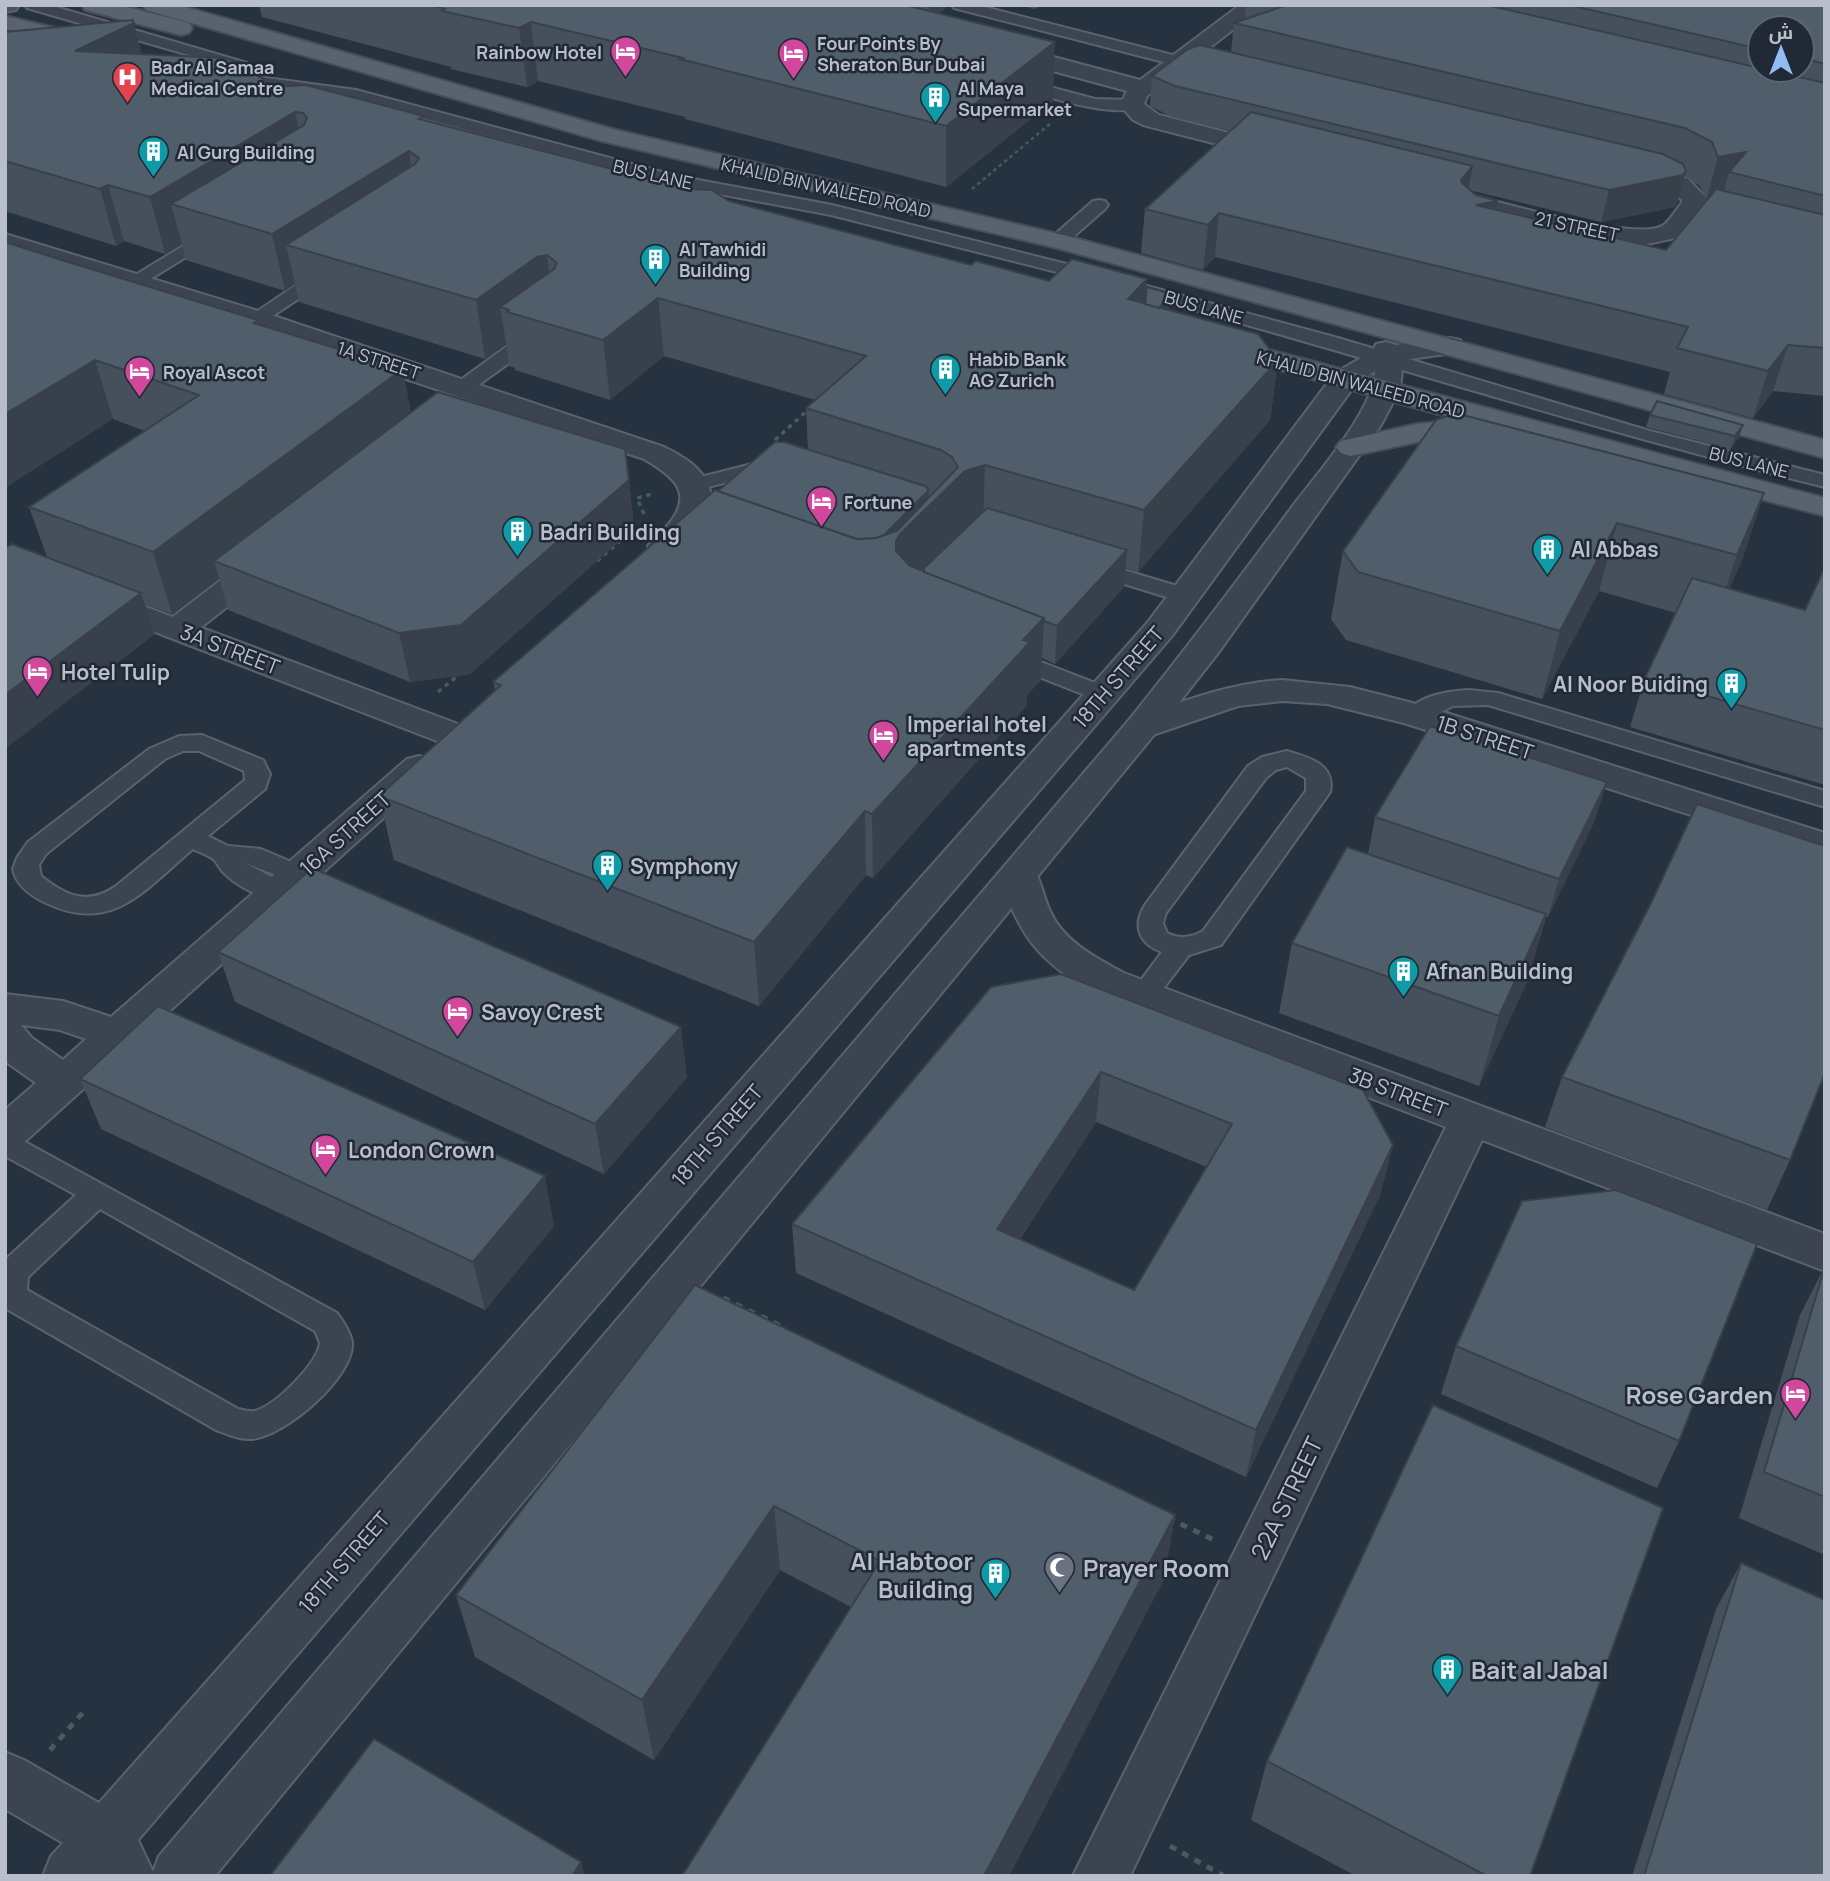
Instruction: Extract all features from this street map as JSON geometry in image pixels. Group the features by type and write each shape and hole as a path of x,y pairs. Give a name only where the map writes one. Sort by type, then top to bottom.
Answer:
{"main road":[{"path":"93,5 274,53 297,56 323,54"},
{"name":"KHALID BIN WALEED ROAD","path":"155,5 610,136 1058,242 1825,449"},
{"path":"5,22 80,51"},
{"path":"5,35 80,51 730,216"},
{"name":"KHALID BIN WALEED ROAD","path":"1208,342 1825,507"},
{"path":"1351,447 1427,432 1511,425"}],"street":[{"path":"1138,97 1179,61 1254,5"},
{"path":"988,46 1138,97"},
{"path":"1179,61 1206,68"},
{"path":"1138,97 1141,115 1151,120 1296,157"},
{"path":"1611,165 1664,178 1689,191 1694,198 1694,205 1684,218 1710,224"},
{"name":"21 STREET","path":"1428,191 1473,213 1618,237 1656,236 1671,232 1684,218"},
{"name":"1A STREET","path":"5,243 255,319 654,453 684,471 691,483"},
{"path":"179,1876 1020,874 1206,646 1351,447 1386,390 1390,378 1382,343 1362,322"},
{"path":"1345,379 1356,369 1386,357 1450,346"},
{"name":"18TH STREET","path":"100,1863 1186,596 1345,379"},
{"path":"448,420 471,392"},
{"path":"641,567 692,533 697,495 691,483"},
{"path":"178,629 286,545"},
{"name":"3A STREET","path":"5,563 387,709 465,726"},
{"name":"1B STREET","path":"1141,728 1215,702 1266,691 1293,690 1349,696 1825,846"},
{"name":"16A STREET","path":"5,1135 465,726"},
{"name":"3B STREET","path":"1020,874 1032,917 1045,937 1084,970 1143,996 1825,1253"},
{"path":"5,1008 63,1016 118,1035"},
{"path":"5,1033 18,1049 65,1082"},
{"name":"22A STREET","path":"1101,1876 1471,1119"},
{"path":"5,1779 100,1863"}],"lane":[{"path":"32,5 171,47 356,95"},
{"path":"959,5 1179,61"},
{"path":"224,78 356,95"},
{"path":"1000,79 1108,105 1138,97"},
{"name":"BUS LANE","path":"356,95 677,181 832,210 1084,273 1386,357 1643,435 1825,481"},
{"path":"1058,242 1100,205"},
{"path":"132,282 226,224"},
{"path":"255,319 347,259"},
{"path":"471,392 553,321"},
{"path":"1643,435 1825,497"},
{"path":"691,483 752,470 799,472"},
{"path":"1074,561 1186,596"},
{"path":"992,650 1103,694"},
{"path":"1416,715 1435,702 1452,698 1490,698 1825,799"},
{"path":"202,743 254,766 258,774 250,791 191,838 115,900 89,907 66,902 34,884 27,877 25,867 37,848 157,754 178,744 202,743"},
{"path":"1143,996 1180,948 1204,944 1212,938 1318,792 1321,784 1319,775 1311,768 1287,759 1263,765 1154,911 1149,919 1150,929 1157,938 1180,948"},
{"path":"191,838 224,854 229,864 240,873 289,883"},
{"path":"5,1142 97,1193 326,1322 334,1333 337,1345 333,1359 274,1419 257,1425 241,1425 227,1420 16,1299 10,1291 14,1271 97,1193"}],"path":[{"path":"964,196 1079,100"},
{"path":"772,443 811,408"},
{"path":"646,520 637,498 691,483"},
{"path":"593,564 636,529"},
{"path":"387,709 415,687 435,694 467,668"},
{"path":"681,1277 794,1333"},
{"path":"1156,1512 1255,1561"},
{"path":"1127,1823 1224,1876"}],"building":[{"path":"429,5 905,5 1055,42 946,126 531,22 519,28 442,11 445,9"},
{"path":"1287,5 1487,5 1746,65 1746,84 1816,84 1816,81 1825,83 1825,196 1729,172 1746,152 1718,157 1712,142 1685,128 1234,23"},
{"path":"1569,5 1825,5 1825,64 1816,62 1816,14 1746,14 1746,46"},
{"path":"133,20 134,23 75,51 225,58 240,63 274,87 306,85 424,116 419,119 689,189 712,190 729,201 971,265 976,261 1049,281 1072,259 1147,279 1128,299 1258,334 1278,360 1144,510 985,465 965,471 900,534 896,541 896,551 910,566 1044,618 1023,640 1030,642 872,814 865,811 754,942 379,796 501,685 493,682 715,490 857,539 876,538 897,531 958,467 952,457 941,450 806,408 866,356 658,298 603,340 507,312 509,310 500,307 554,269 557,263 547,255 537,257 476,300 286,245 415,164 419,158 409,151 272,234 171,204 304,125 307,118 303,113 295,112 150,197 108,185 100,189 5,161 5,32"},
{"path":"1200,45 1663,154 1683,164 1686,171 1683,175 1609,190 1175,86 1152,76 1188,49"},
{"path":"1251,112 1473,166 1461,180 1462,183 1476,195 1498,201 1476,205 1666,250 1716,189 1825,215 1825,348 1788,345 1768,371 1677,348 1688,327 1219,213 1208,225 1145,209"},
{"path":"5,242 258,320 254,323 403,369 153,552 29,507 199,395 95,360 5,414"},
{"path":"1147,287 1172,294 1159,308 1145,304"},
{"path":"438,392 625,449 629,480 461,625 399,633 214,561"},
{"path":"1657,401 1743,425 1735,436 1650,415"},
{"path":"1455,413 1764,493 1737,555 1617,523 1560,631 1358,572 1343,551 1436,420"},
{"path":"775,442 784,442 925,486 929,490 884,535 857,539 718,491"},
{"path":"987,508 1127,550 1057,626 1044,621 1044,618 924,572 924,568"},
{"path":"12,544 141,593 5,695 5,548"},
{"path":"1825,567 1825,730 1645,678 1692,578 1805,610"},
{"path":"1430,726 1607,782 1559,879 1375,817"},
{"path":"1697,804 1825,846 1825,1073 1790,1160 1562,1077 1652,901"},
{"path":"1347,847 1546,914 1499,1016 1292,943"},
{"path":"312,868 681,1027 595,1124 218,952"},
{"path":"1061,974 1363,1090 1393,1145 1256,1430 792,1224 991,987","holes":["1101,1072 1232,1124 1134,1290 997,1229"]},
{"path":"158,1006 545,1176 473,1262 80,1079"},
{"path":"1616,1190 1757,1244 1679,1441 1456,1346 1522,1201"},
{"path":"1825,1266 1825,1497 1764,1472"},
{"name":"Al Habtoor Building","path":"695,1285 1175,1515 984,1876 682,1876 880,1561 774,1506 642,1700 456,1595"},
{"name":"Bait al Jabal","path":"1433,1405 1663,1508 1530,1876 1487,1876 1267,1761"},
{"path":"1741,1563 1825,1600 1825,1876 1644,1876"},
{"path":"374,1739 581,1862 572,1876 270,1876"}],"place":[{"name":"Rainbow Hotel","path":"625,79"},
{"name":"Four Points By Sheraton Bur Dubai","path":"794,80"},
{"name":"Badr Al Samaa Medical Centre","path":"128,104"},
{"name":"Al Maya Supermarket","path":"935,125"},
{"name":"Al Gurg Building","path":"154,179"},
{"name":"Al Tawhidi Building","path":"656,286"},
{"name":"Habib Bank AG Zurich","path":"946,396"},
{"name":"Royal Ascot","path":"140,399"},
{"name":"Fortune","path":"821,529"},
{"name":"Badri Building","path":"517,559"},
{"name":"Al Abbas","path":"1548,576"},
{"name":"Hotel Tulip","path":"38,699"},
{"name":"Al Noor Buiding","path":"1731,711"},
{"name":"Imperial hotel apartments","path":"884,763"},
{"name":"Symphony","path":"607,893"},
{"name":"Afnan Building","path":"1403,998"},
{"name":"Savoy Crest","path":"458,1039"},
{"name":"London Crown","path":"325,1177"},
{"name":"Rose Garden","path":"1796,1421"},
{"name":"Prayer Room","path":"1060,1594"},
{"name":"Al Habtoor Building","path":"996,1601"},
{"name":"Bait al Jabal","path":"1448,1696"}]}
